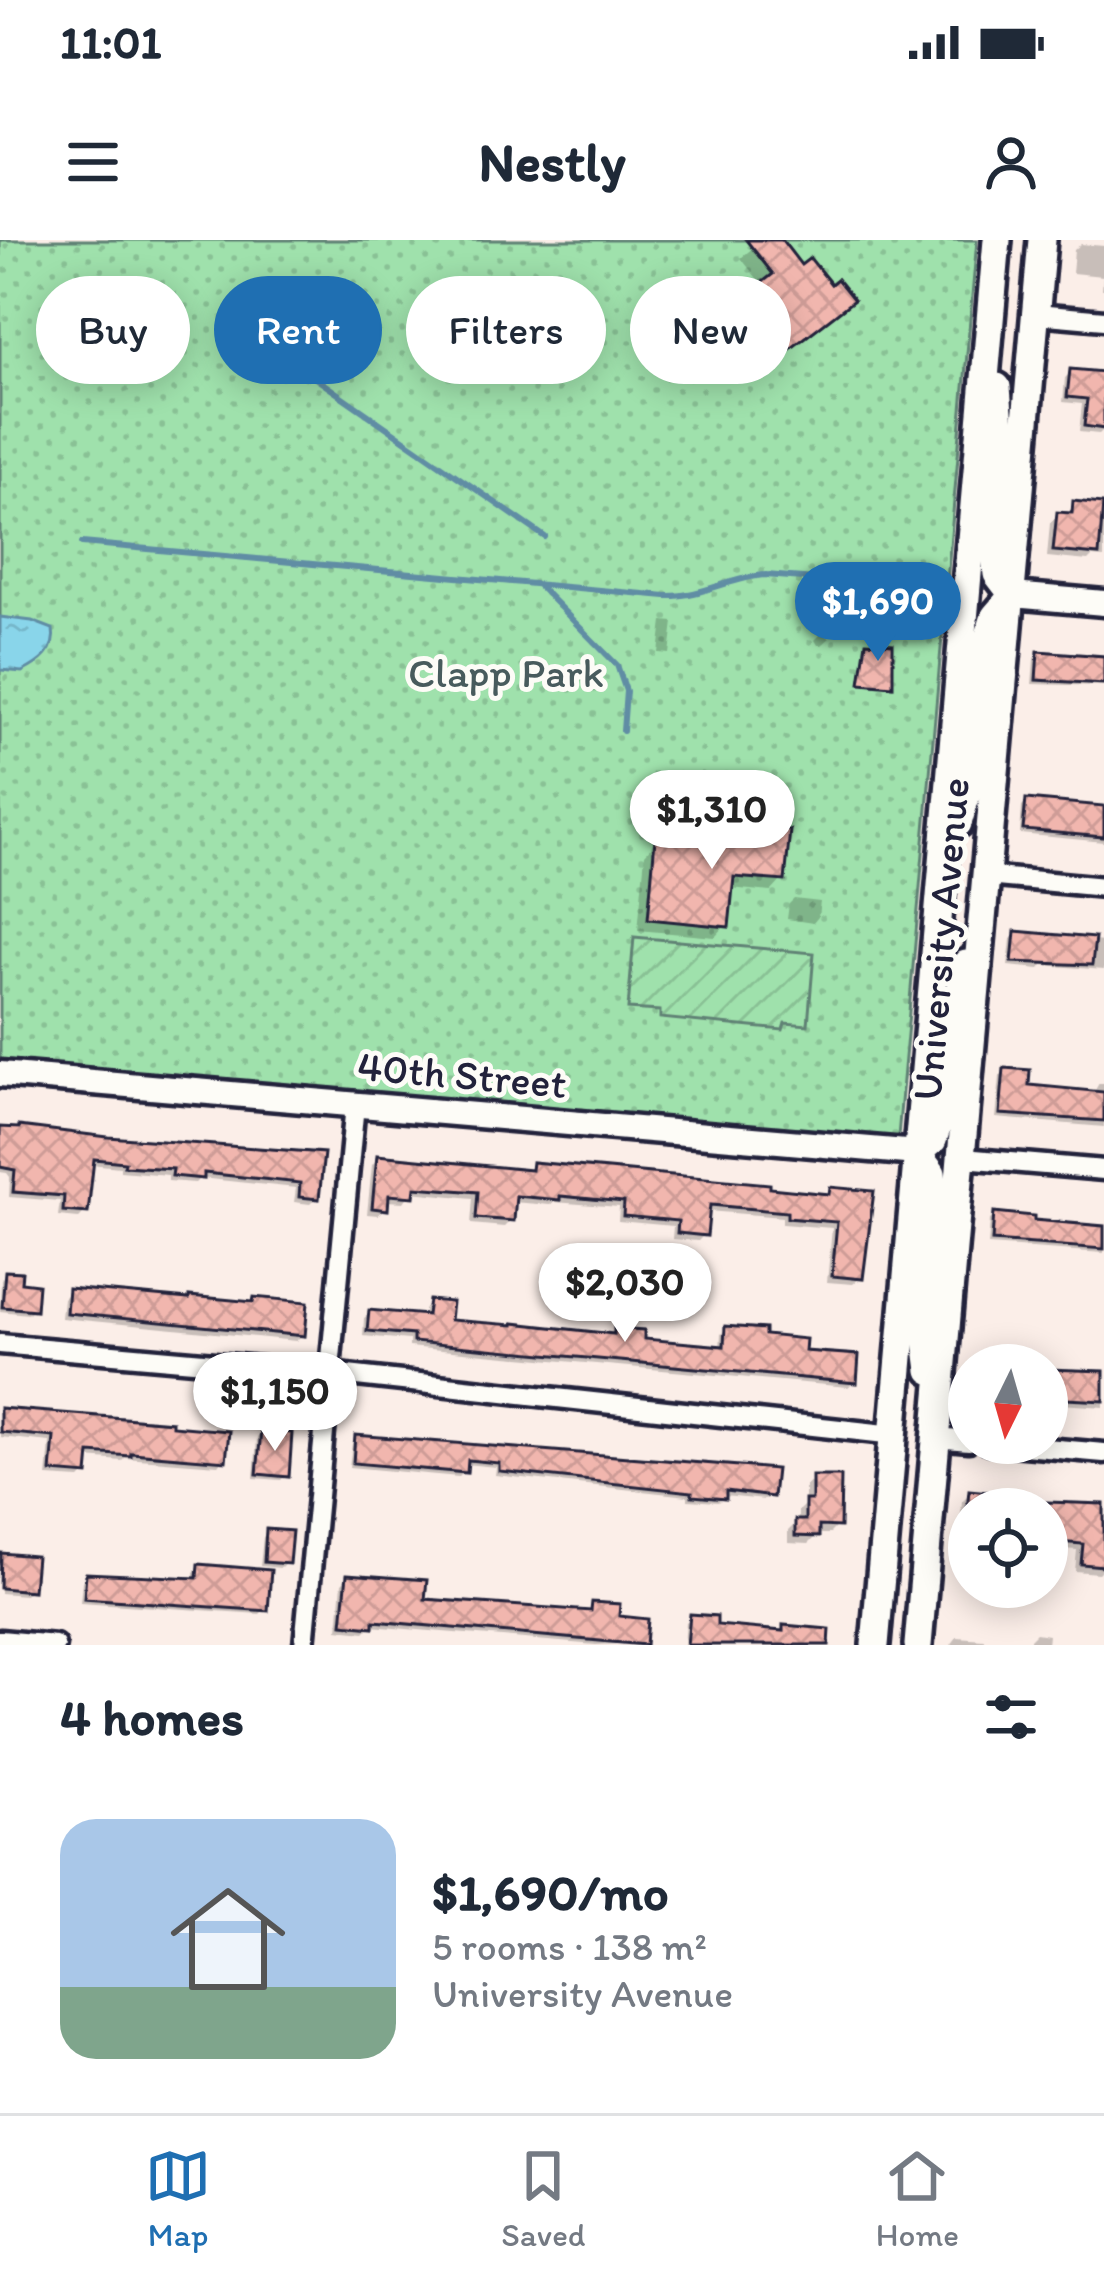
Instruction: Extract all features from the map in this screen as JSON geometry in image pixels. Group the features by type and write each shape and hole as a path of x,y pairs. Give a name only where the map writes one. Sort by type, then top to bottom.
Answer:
{"main road":[{"name":"University Avenue","path":"875,1645 997,240"},
{"path":"1028,240 1036,314"},
{"name":"University Avenue","path":"919,1645 1042,240"},
{"path":"942,873 970,783 983,655 995,616 1013,595 997,574 993,540 1000,426 992,311"},
{"path":"937,1430 925,1324 935,1202 932,1173 917,1154 933,1140 944,1106 953,1014 985,883"}],"street":[{"path":"1036,314 1104,320"},
{"path":"1013,595 1104,603"},
{"path":"985,883 1104,886"},
{"name":"40th Street","path":"0,1073 917,1154"},
{"path":"304,1645 355,1104"},
{"path":"963,1158 1104,1170"},
{"path":"0,1344 329,1373 895,1435"},
{"path":"937,1430 948,1434"},
{"path":"1068,1450 1104,1453"},
{"path":"0,1640 55,1645"}],"green space":[{"name":"Clapp Park","path":"0,240 977,240 898,1137 0,1061"},
{"path":"634,937 814,953 808,1025 785,1023 783,1030 660,1018 660,1011 628,1009"}],"water":[{"path":"0,617 53,629 46,655 22,672 0,670"}],"building":[{"path":"746,240 782,240 801,265 810,258 831,284 837,279 854,300 791,349 791,276 773,274"},
{"path":"1070,369 1104,372 1104,429 1084,426 1087,399 1067,397"},
{"path":"1073,501 1103,504 1099,555 1053,551 1057,512 1072,513"},
{"path":"866,642 893,644 893,686 860,683"},
{"path":"1038,651 1104,656 1104,684 1036,680"},
{"path":"1026,799 1104,806 1104,837 1023,830"},
{"path":"742,825 790,830 785,881 734,877 729,927 648,919 655,839 687,842 688,829 741,834"},
{"path":"1015,931 1095,938 1092,965 1012,962"},
{"path":"1004,1068 1030,1070 1029,1085 1104,1092 1104,1121 1000,1114"},
{"path":"0,1127 324,1153 319,1199 299,1197 300,1183 204,1173 204,1179 172,1176 173,1169 94,1159 88,1213 63,1211 64,1196 13,1192 15,1170 0,1167"},
{"path":"377,1155 531,1170 532,1162 770,1184 770,1188 829,1194 830,1187 874,1191 863,1279 832,1276 837,1222 787,1218 787,1212 710,1205 707,1236 677,1233 678,1221 623,1216 624,1202 560,1196 560,1200 516,1196 514,1221 476,1218 478,1192 415,1187 414,1197 389,1195 388,1210 372,1208"},
{"path":"994,1212 1104,1226 1104,1249 992,1241"},
{"path":"5,1271 22,1272 21,1282 38,1284 36,1310 2,1307"},
{"path":"68,1288 189,1299 253,1302 254,1297 308,1302 305,1336 66,1313"},
{"path":"429,1300 452,1302 450,1320 614,1334 614,1328 644,1330 644,1339 724,1346 725,1326 765,1329 765,1335 806,1339 805,1351 859,1355 857,1383 413,1342 413,1335 367,1331 369,1310 427,1315"},
{"path":"1068,1370 1104,1371 1104,1401 1068,1399"},
{"path":"0,1408 229,1431 226,1461 90,1453 88,1475 51,1472 54,1437 0,1432"},
{"path":"261,1430 292,1433 289,1477 257,1474"},
{"path":"355,1435 776,1469 773,1497 726,1491 726,1499 692,1496 692,1492 499,1471 499,1463 468,1460 467,1473 353,1463"},
{"path":"812,1476 841,1476 840,1527 819,1526 819,1537 795,1536 795,1520 805,1520 805,1500 812,1500"},
{"path":"1068,1503 1104,1504 1104,1566 1081,1564 1083,1544 1068,1543"},
{"path":"266,1529 292,1531 289,1564 264,1562"},
{"path":"1,1553 36,1556 33,1591 0,1588"},
{"path":"198,1564 271,1570 268,1611 84,1598 86,1573 197,1578"},
{"path":"347,1574 427,1580 425,1599 591,1611 592,1602 620,1604 619,1616 648,1619 646,1645 374,1621 374,1627 342,1624"},
{"path":"690,1614 717,1616 717,1625 783,1631 783,1625 830,1629 829,1645 687,1645"}],"waterway":[{"path":"324,384 545,537"},
{"path":"82,543 666,596 766,575 938,589"},
{"path":"538,585 617,665 626,691 623,731"}]}
